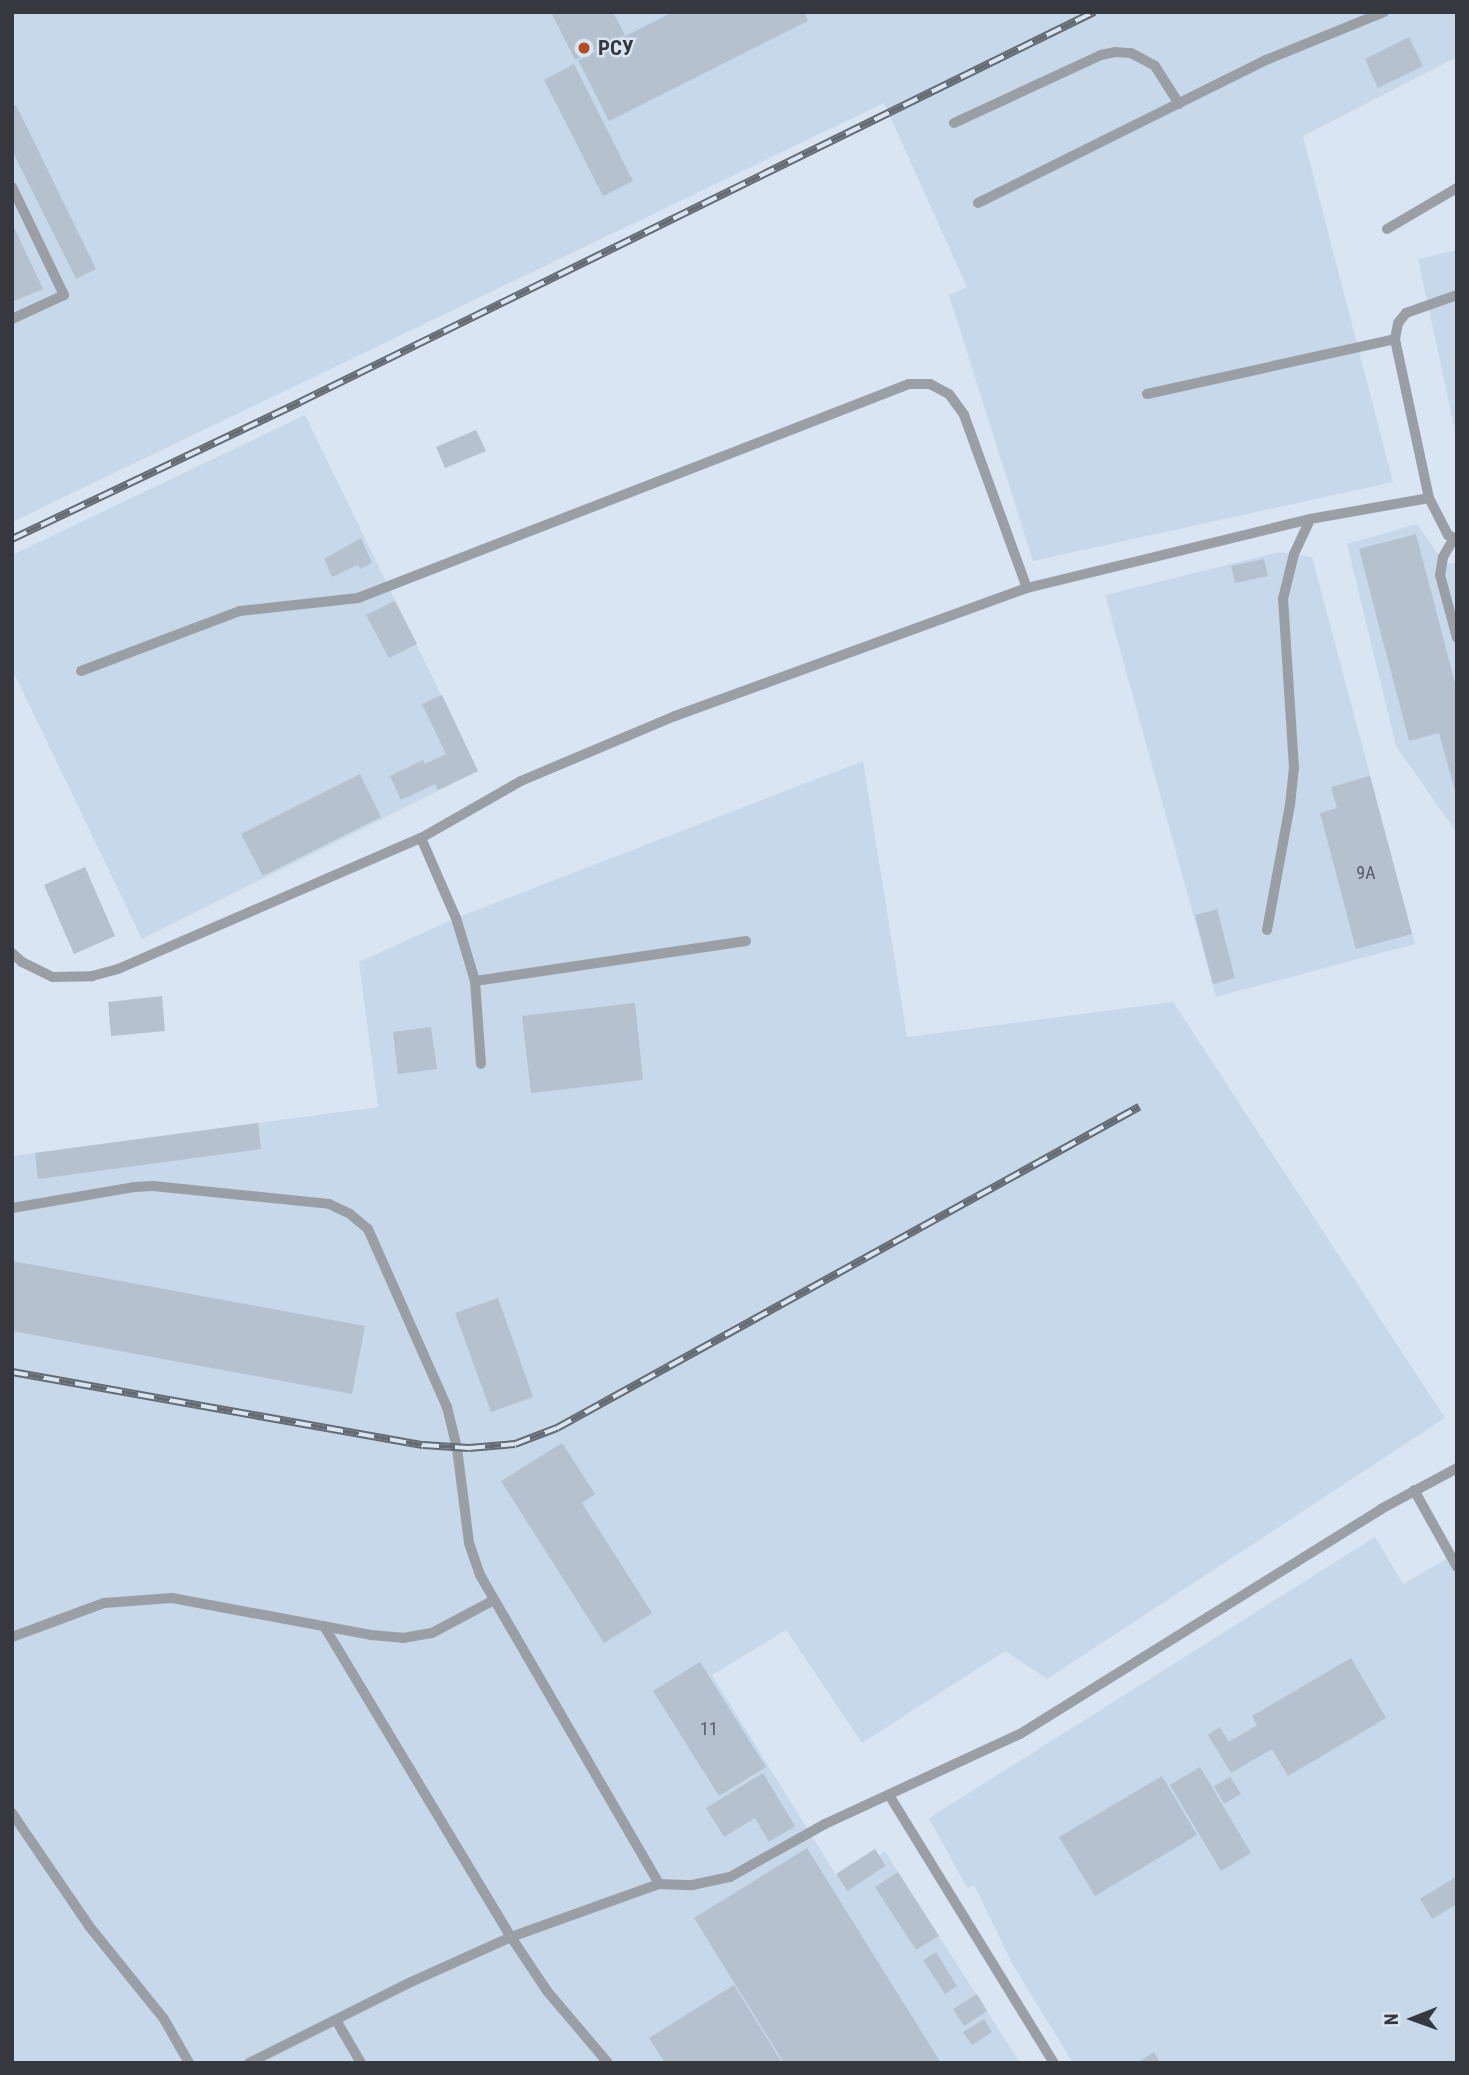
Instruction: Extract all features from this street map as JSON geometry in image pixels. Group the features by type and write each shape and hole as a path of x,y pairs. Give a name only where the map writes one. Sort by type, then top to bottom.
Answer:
{"lane":[{"path":"978,203 1266,60 1382,12"},
{"path":"954,123 1101,55 1115,52 1131,53 1155,66 1179,104"},
{"path":"12,187 64,295 12,319"},
{"path":"1387,229 1457,188"},
{"path":"1457,295 1406,313 1398,323 1395,339 1429,498 1448,535 1455,538 1443,557 1440,575 1457,638"},
{"path":"1147,394 1395,339"},
{"path":"81,671 240,611 358,598 909,384 930,384 949,394 964,415 1027,589"},
{"path":"12,953 22,962 53,977 92,976 118,969 421,838 521,781 675,716 1027,589 1310,519 1429,498"},
{"path":"1267,930 1290,805 1294,768 1283,599 1294,555 1310,519"},
{"path":"421,838 456,918 475,981 481,1064"},
{"path":"475,981 746,941"},
{"path":"12,1208 135,1186 153,1186 329,1204 350,1214 368,1229 447,1407 457,1448 469,1543 480,1575 659,1884"},
{"path":"249,2063 264,2059 336,2020 511,1937 659,1884 692,1885 730,1877 825,1824 1020,1734 1414,1490 1457,1468"},
{"path":"1414,1490 1457,1567"},
{"path":"12,1637 104,1603 172,1598 324,1626 403,1637 432,1633 494,1600"},
{"path":"324,1626 511,1937 547,1991 608,2063"},
{"path":"889,1795 1054,2063"},
{"path":"12,1813 89,1926 164,2019 189,2063"},
{"path":"336,2020 361,2063"}],"shaded area":[{"path":"12,12 1457,12 1457,57 1303,136 1393,482 1033,561 949,295 967,287 884,103 12,522"},
{"path":"1457,250 1457,440 1418,259"},
{"path":"305,415 478,771 142,939 12,669 12,555"},
{"path":"1417,524 1445,564 1457,562 1457,833 1396,746 1347,544"},
{"path":"1279,552 1312,557 1415,944 1216,997 1105,595"},
{"path":"863,761 907,1037 1173,1002 1445,1418 1047,1679 1005,1651 862,1743 786,1630 712,1675 846,1891 886,1866 879,1855 885,1851 898,1872 876,1887 916,1950 939,1936 1020,2063 12,2063 12,1156 378,1107 359,962 456,918"},
{"path":"1375,1537 1403,1584 1457,1553 1457,2063 1073,2063 1013,1965 974,1885 967,1888 929,1818"}],"building":[{"name":"РСУ","path":"551,12 613,12 625,35 575,60"},
{"path":"673,12 804,12 808,21 609,121 578,60"},
{"path":"1409,37 1423,66 1378,88 1365,59"},
{"path":"574,64 633,181 603,196 544,80"},
{"path":"16,105 96,269 76,279 12,150 12,107"},
{"path":"12,223 43,289 12,302"},
{"path":"476,430 486,451 445,468 436,447"},
{"path":"1416,534 1457,691 1457,798 1439,733 1409,741 1359,549"},
{"path":"361,538 372,563 360,569 358,565 332,577 324,559"},
{"path":"1264,559 1268,576 1235,583 1231,566"},
{"path":"395,601 417,644 389,658 366,615"},
{"path":"442,695 478,771 438,790 435,784 401,800 390,776 423,760 425,764 446,754 422,704"},
{"path":"360,774 381,817 263,876 241,834"},
{"path":"1370,776 1412,934 1356,949 1320,813 1337,808 1331,787"},
{"path":"85,867 115,936 74,954 44,885"},
{"path":"1217,909 1235,978 1213,984 1195,915"},
{"path":"162,996 165,1031 111,1036 108,1002"},
{"path":"635,1003 643,1080 531,1093 522,1016"},
{"path":"431,1027 437,1069 398,1074 393,1032"},
{"path":"258,1123 261,1149 38,1179 35,1153"},
{"path":"12,1261 365,1326 352,1394 12,1331"},
{"path":"498,1298 533,1397 491,1412 455,1313"},
{"path":"562,1443 595,1494 582,1503 652,1613 604,1643 501,1481"},
{"path":"1351,1658 1386,1718 1288,1776 1272,1749 1231,1773 1208,1735 1220,1727 1229,1742 1257,1725 1252,1716"},
{"path":"700,1662 766,1767 719,1796 653,1691"},
{"path":"1200,1767 1251,1853 1221,1871 1170,1785"},
{"path":"763,1773 795,1826 769,1842 755,1818 724,1837 706,1808"},
{"path":"1162,1776 1197,1835 1095,1896 1059,1837"},
{"path":"1230,1777 1241,1794 1224,1804 1214,1786"},
{"path":"807,1848 941,2063 784,2063 694,1918"},
{"path":"875,1849 886,1866 847,1891 836,1874"},
{"path":"898,1872 939,1936 916,1950 875,1887"},
{"path":"1457,1876 1457,1904 1432,1919 1420,1899"},
{"path":"936,1952 957,1986 945,1994 923,1960"},
{"path":"734,1985 781,2061 665,2063 649,2038"},
{"path":"977,1994 987,2011 964,2026 953,2009"},
{"path":"984,2019 992,2032 972,2045 963,2032"},
{"path":"1154,2052 1160,2063 1137,2063"}],"railway":[{"path":"12,539 300,402 1094,12"},
{"path":"12,1372 423,1445 469,1448 515,1444 557,1428 1139,1107"}],"place":[{"name":"РСУ","path":"584,48"}]}
